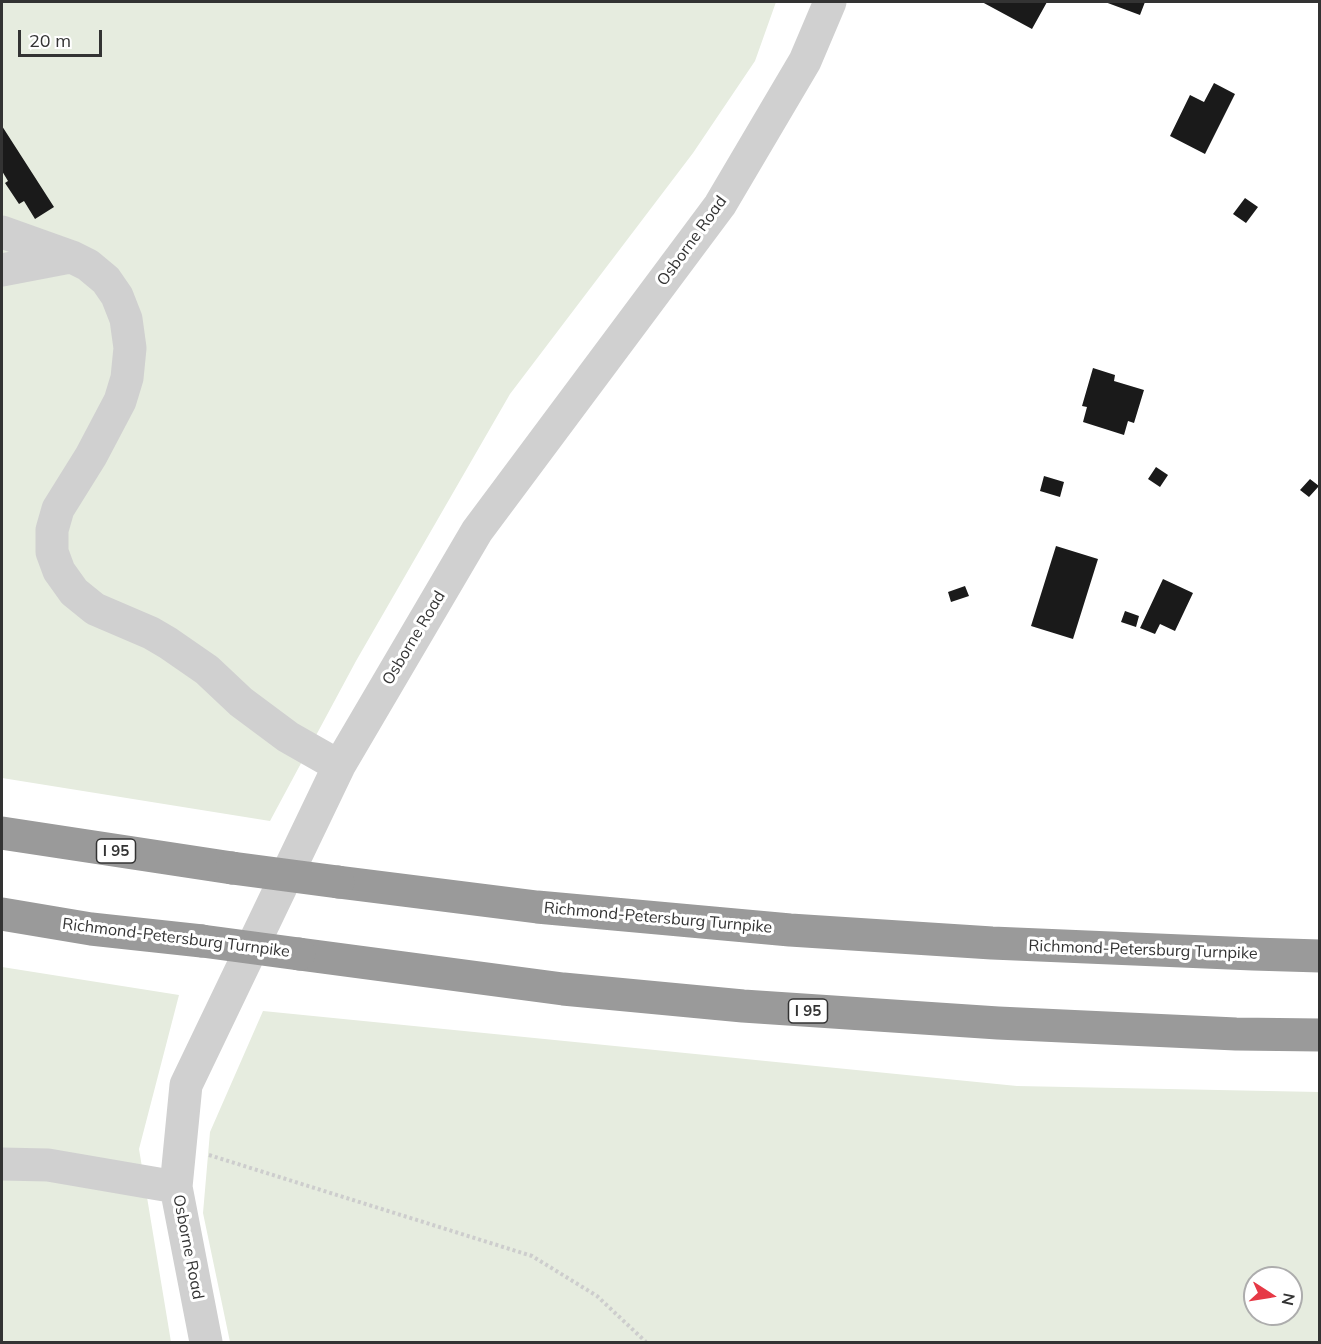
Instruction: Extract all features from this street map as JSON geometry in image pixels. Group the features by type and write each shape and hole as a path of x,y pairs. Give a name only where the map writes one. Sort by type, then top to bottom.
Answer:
{"highway":[{"name":"Richmond-Petersburg Turnpike","path":"2,833 232,868 537,907 790,930 992,943 1320,956"},
{"name":"Richmond-Petersburg Turnpike","path":"2,915 563,989 743,1006 998,1023 1236,1034 1320,1035"}],"street":[{"name":"Osborne Road","path":"206,1342 176,1187 186,1085 339,766 477,531 720,205 805,61 830,2"},
{"path":"2,232 88,265 106,280 117,296 126,319 130,348 127,378 120,401 91,456 58,509 52,530 52,552 59,571 74,592 95,609 151,633 168,643 207,670 241,702 288,737 339,766"},
{"path":"2,270 72,257"},
{"path":"2,1164 48,1165 176,1187"}],"path":[{"path":"180,1145 532,1256 597,1296 646,1342"}],"shaded area":[{"path":"2,2 776,2 755,61 693,153 510,394 356,661 270,821 2,778"},
{"path":"2,967 179,995 139,1149 171,1342 2,1342"},
{"path":"263,1011 1017,1086 1319,1092 1319,1342 230,1342 203,1213 210,1132"}],"building":[{"path":"982,2 1047,2 1032,29"},
{"path":"1105,2 1145,2 1140,15"},
{"path":"1214,83 1235,94 1205,154 1170,136 1190,95 1204,102"},
{"path":"2,126 54,207 35,219 24,201 19,204 5,183 8,181 2,171"},
{"path":"1245,198 1258,207 1246,223 1233,214"},
{"path":"1093,368 1115,375 1114,381 1144,390 1134,423 1128,421 1124,435 1083,422 1087,407 1082,406"},
{"path":"1156,467 1168,475 1160,487 1148,479"},
{"path":"1044,476 1064,482 1060,497 1040,491"},
{"path":"1310,479 1319,486 1309,497 1300,490"},
{"path":"1056,546 1098,559 1073,639 1031,626"},
{"path":"1163,579 1193,593 1175,631 1160,624 1155,634 1140,628"},
{"path":"965,586 969,596 951,602 948,592"},
{"path":"1125,611 1139,616 1136,627 1121,622"}]}
